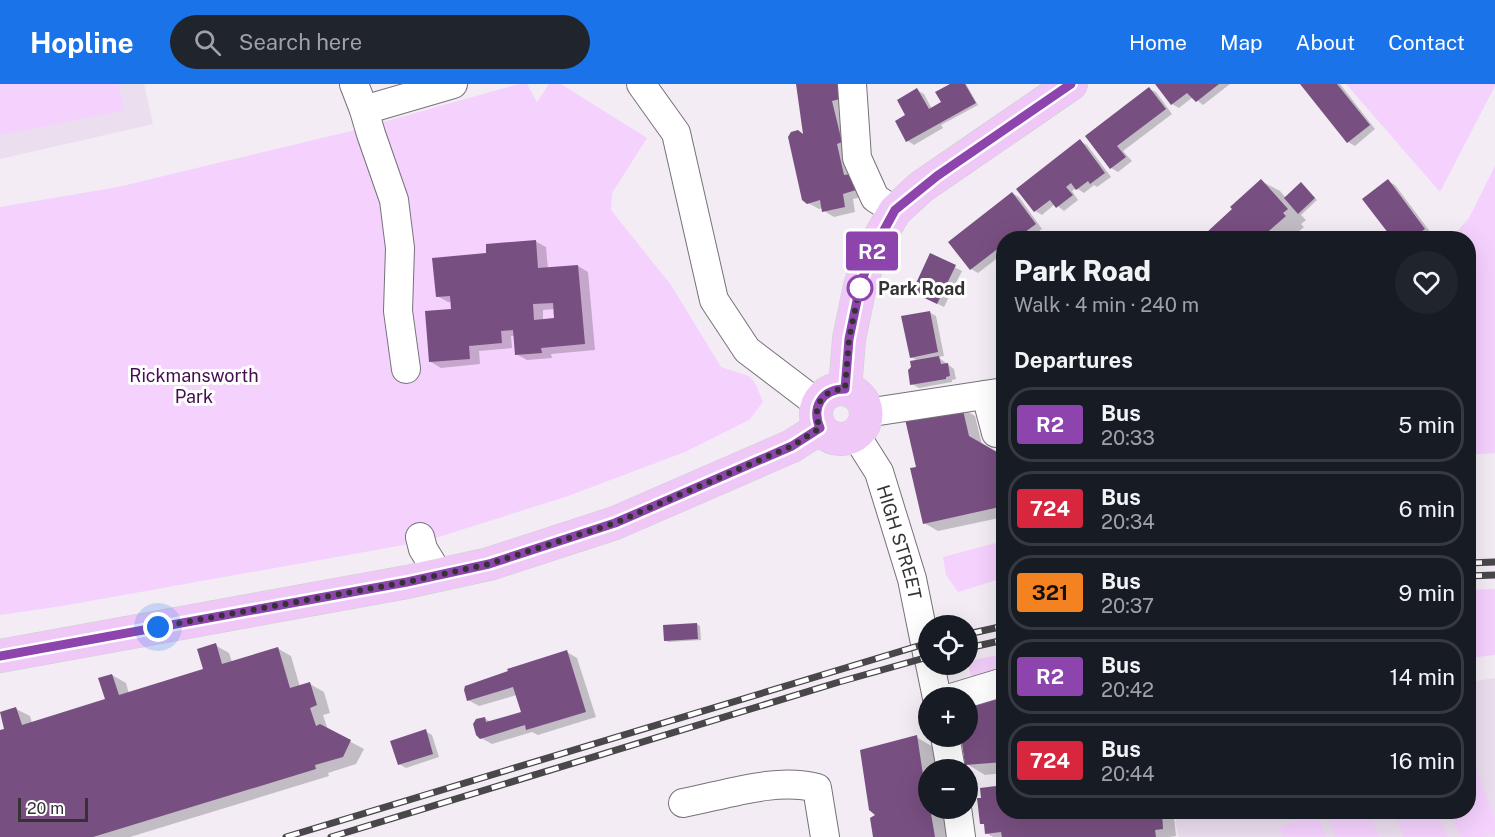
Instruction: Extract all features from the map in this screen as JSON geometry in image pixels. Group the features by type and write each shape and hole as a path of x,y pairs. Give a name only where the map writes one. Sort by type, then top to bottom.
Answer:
{"main road":[{"path":"0,656 489,564 615,523 792,446 828,407 860,398 865,405 861,424 848,438 832,438 828,407 849,339 860,286 872,252 895,210 931,180 1071,84"}],"street":[{"path":"406,369 398,311 400,249 394,200 359,97 453,84"},
{"path":"641,84 676,133 714,300 747,350 828,407"},
{"path":"852,84 857,158 875,198 895,210"},
{"path":"861,424 995,394 996,433"},
{"name":"HIGH STREET","path":"861,424 879,472 912,579 919,615"},
{"path":"420,537 423,549 439,575"},
{"path":"978,690 996,684"},
{"path":"683,803 775,784 800,783 817,788 825,837"},
{"path":"959,819 961,837"}],"shaded area":[{"path":"0,84 144,84 153,124 0,159"},
{"path":"1495,678 1495,837 1179,837 1175,822 1177,819 1476,819 1476,681"}],"green space":[{"path":"0,84 118,84 125,110 0,135"},
{"name":"Rickmansworth Park","path":"519,84 527,84 537,102 549,84 561,84 647,138 612,193 611,210 671,285 721,367 749,376 755,383 763,402 749,420 685,452 568,496 426,541 0,615 0,207 118,187 351,131"},
{"path":"1346,84 1495,84 1495,86 1440,192"},
{"path":"1495,166 1495,453 1476,454 1476,231 1457,231 1469,218"},
{"path":"996,543 996,580 958,592 946,575 943,557"},
{"path":"1495,589 1495,655 1476,657 1476,590"},
{"path":"996,655 996,678 972,682 971,675 978,675 978,659"},
{"path":"1476,768 1495,817 1495,833 1484,837 1460,837 1453,819 1476,819"},
{"path":"1302,819 1319,819 1326,837 1283,837 1279,828"},
{"path":"1329,819 1372,819 1379,837 1336,837"},
{"path":"1397,819 1440,819 1447,837 1404,837"}],"building":[{"path":"796,84 843,84 844,98 832,101 842,142 837,144 844,175 853,174 856,190 843,194 845,207 822,212 820,200 807,204 802,200 788,137 791,132 798,130 803,134"},
{"path":"950,84 965,84 976,103 906,142 895,121 905,115 897,100 917,88 929,109 941,102 935,92"},
{"path":"1155,84 1219,84 1196,102 1187,93 1171,105"},
{"path":"1300,84 1337,84 1370,125 1347,143"},
{"path":"1149,87 1166,109 1117,146 1126,157 1110,169 1085,136"},
{"path":"1080,139 1105,173 1090,184 1088,181 1076,190 1071,183 1066,187 1073,195 1056,208 1050,200 1034,212 1016,189"},
{"path":"1261,179 1288,209 1283,213 1286,216 1269,231 1208,231 1232,209 1230,207"},
{"path":"1388,179 1425,229 1422,231 1387,231 1362,199"},
{"path":"1301,182 1315,198 1298,214 1284,198"},
{"path":"1012,192 1036,224 1026,231 996,231 996,250 970,270 948,242"},
{"path":"536,240 538,268 578,265 585,344 541,348 542,353 515,355 513,330 501,331 502,343 469,346 470,359 429,362 425,311 451,309 450,296 436,297 432,258 486,253 486,244","holes":["553,303 554,318 534,320 533,304"]},
{"path":"930,253 956,265 937,304 912,292"},
{"path":"930,311 938,352 910,358 901,316"},
{"path":"939,356 941,364 948,363 950,376 946,379 910,385 908,370 911,367 910,361"},
{"path":"962,406 969,436 996,451 996,508 923,524 910,468 916,467 905,419"},
{"path":"697,623 698,639 664,641 663,625"},
{"path":"216,643 222,664 278,647 290,688 310,682 317,705 310,708 316,726 320,724 351,740 343,757 315,765 316,769 93,837 0,837 0,730 4,729 0,712 16,707 22,725 105,699 98,678 112,674 119,695 203,669 197,649"},
{"path":"567,650 586,712 526,730 525,725 480,739 476,735 473,724 476,719 485,717 486,722 521,712 513,687 467,701 465,686 508,671 507,669"},
{"path":"996,696 996,763 978,764 978,759 964,759 963,747 978,747 978,698"},
{"path":"426,729 433,754 398,765 390,741"},
{"path":"917,735 921,759 918,759 918,819 932,819 935,837 873,837 870,818 875,815 869,810 860,750"},
{"path":"996,786 996,819 1162,819 1163,829 1155,830 1156,837 1002,837 1001,832 985,834 984,824 980,824 978,807 978,798 981,798 980,788"}],"railway":[{"path":"1476,563 1495,562"},
{"path":"1476,576 1495,575"},
{"path":"978,632 996,628"},
{"path":"978,646 996,642"},
{"path":"286,837 918,646"},
{"path":"331,837 918,660"}],"bus line":[{"name":"R2","path":"0,656 407,582 489,564 615,523 792,446 820,428 816,412 822,396 837,389 845,389 849,339 860,286 872,252 895,210 921,187 1071,84"}],"place":[{"name":"Park Road","path":"860,288"}],"route":[{"path":"158,627 407,582 489,564 615,523 792,446 820,428 816,412 822,396 837,389 845,389 849,339 860,286 860,288"}]}
